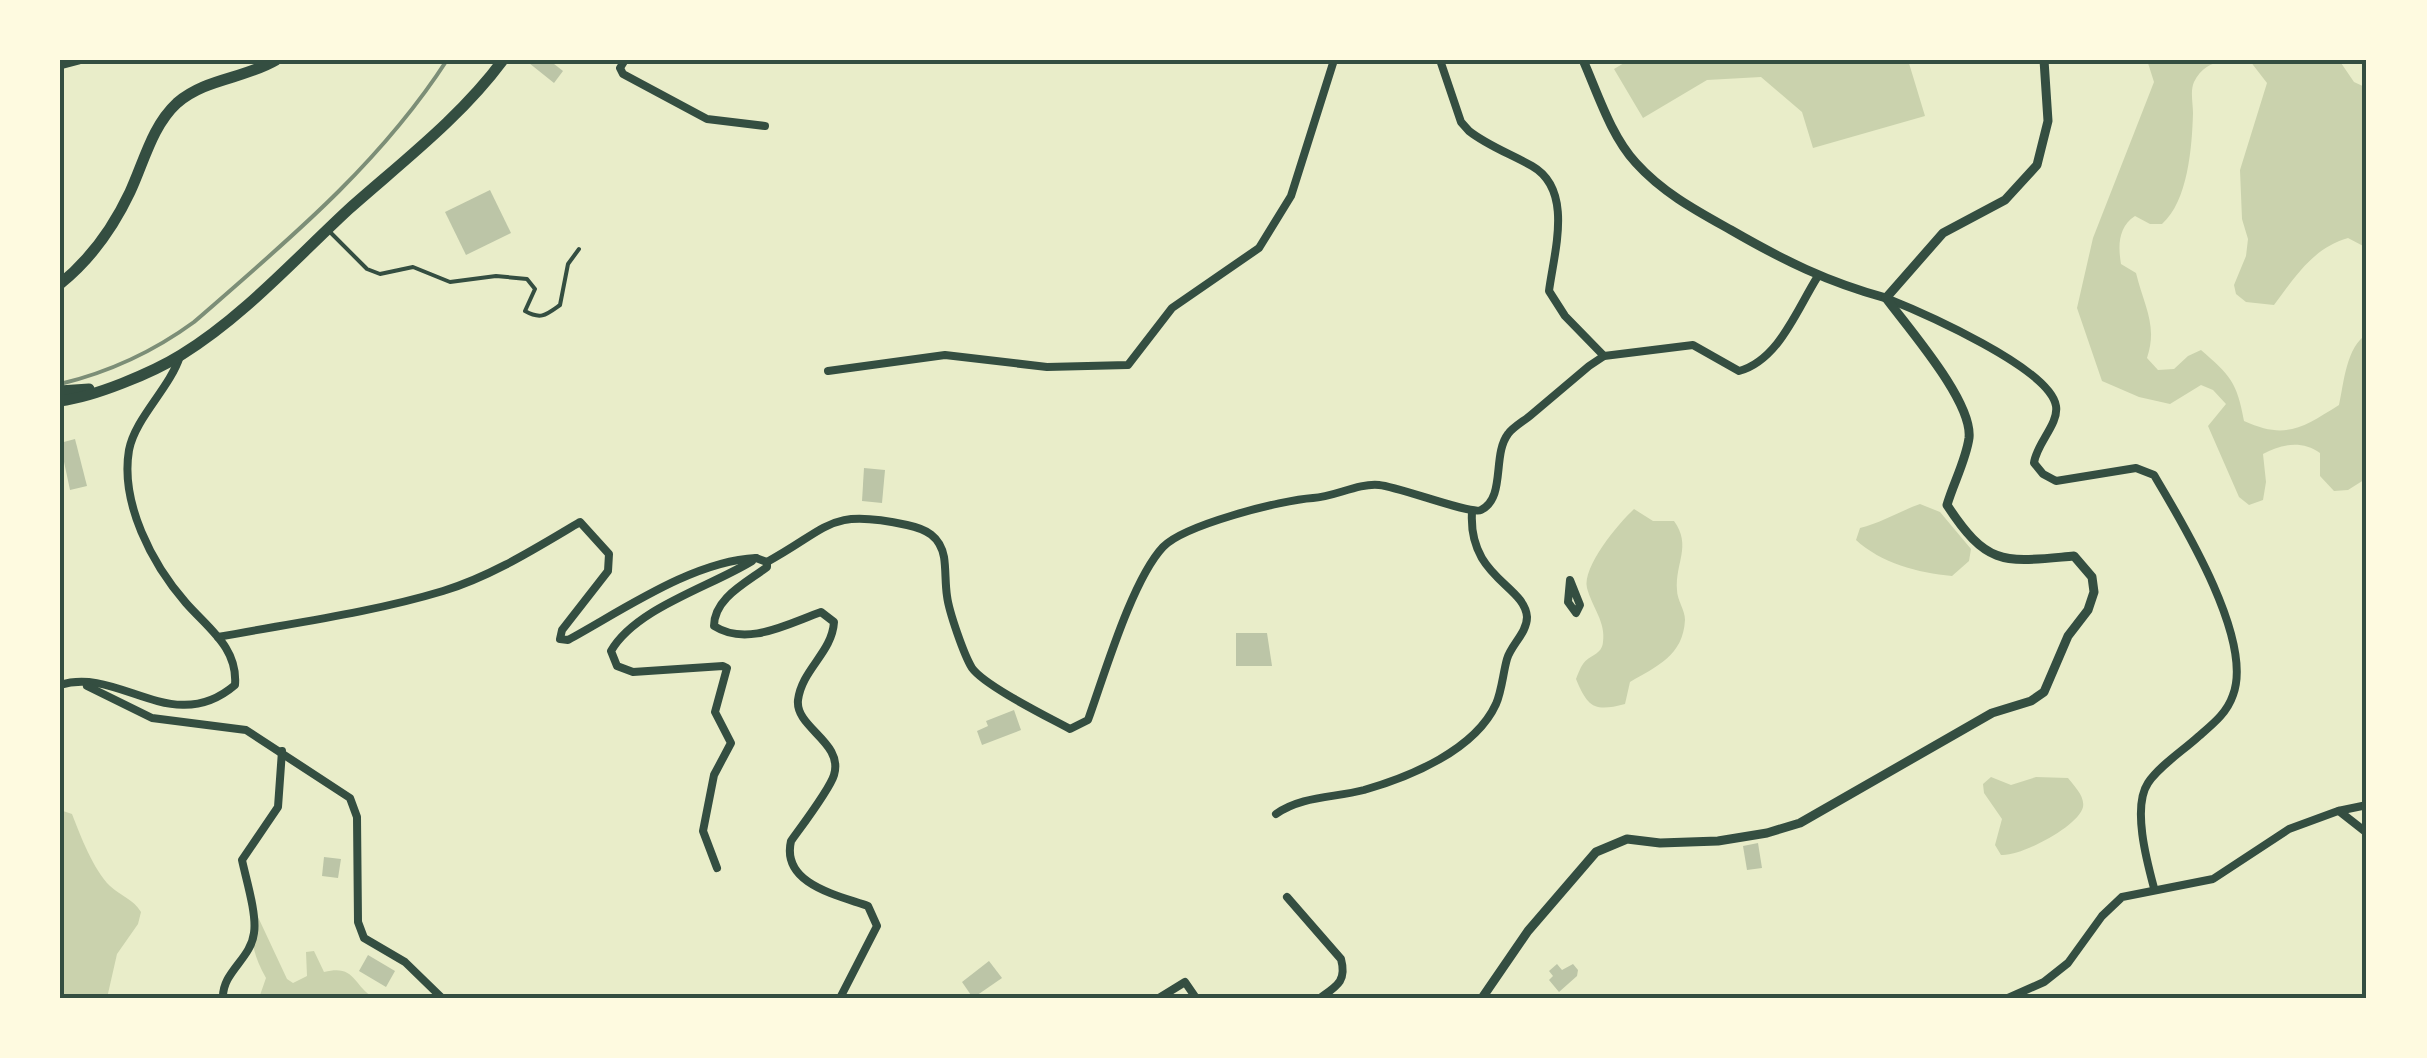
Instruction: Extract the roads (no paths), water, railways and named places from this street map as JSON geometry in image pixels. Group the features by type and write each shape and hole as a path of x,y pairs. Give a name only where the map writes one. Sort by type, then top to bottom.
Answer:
{"main road":[{"path":"60,284 108,232 165,116 212,82 257,70 276,60"},
{"path":"60,401 74,399 180,356 262,290 466,103 504,60"},
{"path":"60,391 103,388"}],"street":[{"path":"625,60 620,68 623,74 707,119 765,126"},
{"path":"828,370 946,355 1046,366 1128,365 1172,308 1258,248 1291,196 1334,60"},
{"path":"1440,60 1461,122 1536,168 1553,184 1559,209 1549,292 1565,316 1604,356"},
{"path":"1583,60 1606,114 1634,161 1676,199 1818,276 1936,318 2026,370 2044,386 2056,402 2056,416 2036,449 2034,463 2042,474 2056,481 2136,468 2154,475 2203,558 2230,633 2236,671 2234,693 2221,717 2148,782 2140,804 2154,888"},
{"path":"1886,298 1943,233 2005,200 2037,165 2048,121 2044,60"},
{"path":"766,562 820,528 846,517 869,517 924,529 933,534 944,554 947,600 972,668 985,680 1070,730 1076,729 1088,720 1152,562 1165,544 1184,532 1290,500 1319,498 1376,484 1426,495 1472,512 1484,509 1493,500 1507,435 1604,356 1692,345 1740,370 1750,368 1770,354 1818,276"},
{"path":"1482,998 1528,931 1596,852 1627,839 1660,844 1718,842 1800,823 1992,714 2044,692 2068,636 2088,610 2094,592 2092,576 2074,556 2012,560 1988,554 1962,529 1946,506 1969,440 1968,420 1960,400 1886,298"},
{"path":"60,685 71,682 112,686 160,702 212,703 235,685 231,654 184,601 155,560 127,482 129,446 174,373 180,356"},
{"path":"1276,814 1292,803 1365,790 1459,750 1490,715 1498,701 1508,654 1526,618 1520,602 1486,567 1475,549 1472,512"},
{"path":"218,636 367,610 446,590 500,568 580,522 609,554 608,571 562,630 560,639 568,640 676,581 738,559 766,562"},
{"path":"717,868 703,831 710,785 731,743 715,712 727,668 633,672 617,666 611,651 620,636 653,613 756,558"},
{"path":"766,562 767,567 722,601 712,621 730,636 756,634 821,612 834,622 832,641 806,677 798,702 801,712 833,752 835,774 791,842 788,854 808,885 868,906 877,926 840,998"},
{"path":"1570,580 1580,604 1576,613 1568,602 1570,580"},
{"path":"84,684 152,718 246,730 350,798 357,818 358,922 364,938 405,962 442,998"},
{"path":"223,998 222,985 248,949 255,932 242,860 278,807 282,751"},
{"path":"2008,998 2044,982 2068,963 2122,896 2213,879 2289,829 2338,810 2367,805"},
{"path":"2338,810 2367,833"},
{"path":"1287,898 1342,959 1345,972 1341,983 1320,998"},
{"path":"1159,998 1185,982 1196,998"}],"lane":[{"path":"327,230 367,269 380,274 413,267 450,282 496,276 527,279 535,289 525,311 536,317 545,316 560,304 568,264 578,249"}],"railway":[{"path":"60,384 130,360 194,322 362,168 421,98 447,60"}]}
